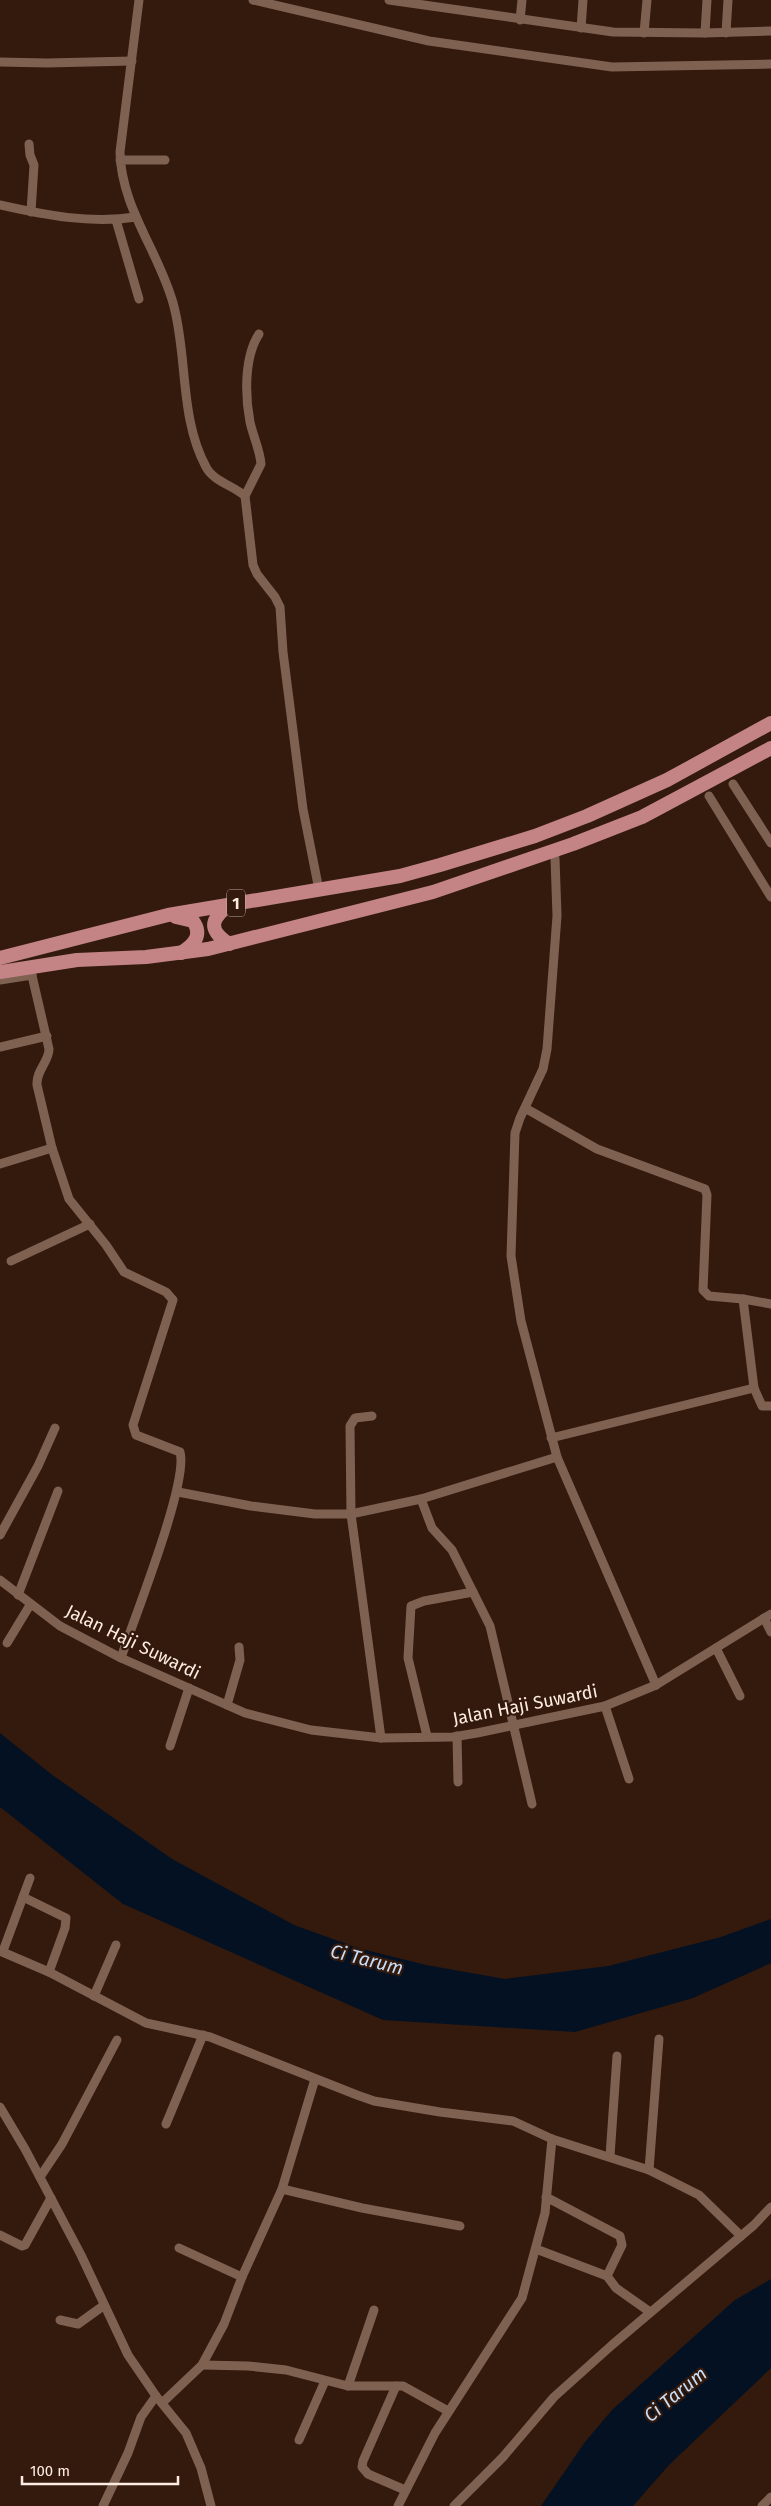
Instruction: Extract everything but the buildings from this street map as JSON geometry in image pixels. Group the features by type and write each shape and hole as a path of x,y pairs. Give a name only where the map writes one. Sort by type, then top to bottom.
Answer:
{"main road":[{"name":"1","path":"0,958 168,915 414,872 561,827 667,780 771,723"},
{"name":"1","path":"0,972 31,971 77,960 179,954 229,944 433,892 573,844 642,817 771,748"},
{"path":"229,944 216,934 214,927 219,913 230,904"},
{"path":"168,915 193,921 197,927 197,939 192,946 179,954"}],"street":[{"path":"139,0 120,160 136,217 172,300 193,434 210,473 245,496"},
{"path":"253,0 429,41 612,67 771,64"},
{"path":"520,20 522,0"},
{"path":"581,28 583,0"},
{"path":"644,32 647,0"},
{"path":"705,34 708,0"},
{"path":"726,33 728,0"},
{"path":"395,1 581,28 705,34 771,31"},
{"path":"0,62 132,61"},
{"path":"29,144 30,155 34,165 31,212"},
{"path":"120,160 165,160"},
{"path":"0,205 31,212 95,220 116,220 136,217"},
{"path":"116,220 139,299"},
{"path":"259,334 249,352 248,374 250,420 261,464 245,496 254,570 280,607 283,652 303,809 319,890"},
{"path":"733,784 771,843"},
{"path":"709,796 771,897"},
{"path":"555,858 558,916 547,1048 542,1070 516,1133 510,1256 521,1321 557,1457 656,1686"},
{"path":"0,980 31,971 47,1036 49,1054 36,1080 52,1148 66,1192 124,1272 166,1292 173,1300 170,1315 133,1425 136,1435 180,1452 182,1458 178,1492 121,1658"},
{"path":"0,1047 47,1036"},
{"path":"525,1108 604,1153 705,1188 707,1196 703,1290 709,1296 771,1304"},
{"path":"0,1164 52,1148"},
{"path":"10,1261 90,1224"},
{"path":"743,1299 754,1388 762,1406 771,1406"},
{"path":"551,1438 754,1388"},
{"path":"372,1416 355,1418 350,1426 351,1514 381,1738"},
{"path":"0,1535 38,1466 55,1428"},
{"path":"178,1492 251,1506 316,1514 351,1514 421,1498 557,1457"},
{"path":"18,1595 58,1491"},
{"path":"421,1498 432,1528 452,1550 490,1626 532,1804"},
{"name":"Jalan Haji Suwardi","path":"0,1580 30,1605 60,1626 121,1658 245,1712 291,1726 328,1733 381,1738 457,1736 606,1706 656,1686 767,1616"},
{"path":"427,1736 408,1658 411,1606 424,1601 473,1592"},
{"path":"7,1643 30,1605"},
{"path":"767,1616 771,1632"},
{"path":"227,1704 240,1660 239,1647"},
{"path":"716,1648 740,1696"},
{"path":"170,1746 189,1688"},
{"path":"606,1706 629,1778"},
{"path":"457,1736 458,1782"},
{"path":"30,1878 1,1951 49,1972 146,2023 203,2035 374,2101 512,2122 552,2139 649,2170 699,2195 742,2236"},
{"path":"23,1897 66,1918 66,1928 49,1972"},
{"path":"94,1996 116,1945"},
{"path":"166,2124 203,2035"},
{"path":"649,2170 659,2039"},
{"path":"40,2177 62,2144 117,2040"},
{"path":"610,2156 617,2056"},
{"path":"103,2506 128,2453 141,2417 202,2365 224,2324 242,2277 282,2189 315,2079"},
{"path":"0,2107 81,2255 103,2306 128,2355 159,2400 186,2433 211,2506"},
{"path":"398,2506 448,2411 516,2308 525,2288 536,2249 546,2197 552,2139"},
{"path":"282,2189 362,2208 460,2226"},
{"path":"546,2197 622,2238 622,2246 607,2276"},
{"path":"0,2235 22,2246 25,2245 51,2198"},
{"path":"454,2506 503,2457 554,2397 650,2312 742,2236 771,2208"},
{"path":"179,2248 242,2277"},
{"path":"536,2249 607,2276 616,2288 650,2312"},
{"path":"60,2320 78,2324 103,2306"},
{"path":"348,2386 374,2310"},
{"path":"202,2365 272,2369 348,2386 396,2386 411,2389 448,2411"},
{"path":"299,2440 325,2381"},
{"path":"396,2386 362,2467 368,2474 405,2490"},
{"path":"762,2506 771,2497"}],"water":[{"name":"Ci Tarum","path":"0,1733 51,1774 172,1859 294,1925 358,1948 426,1965 505,1979 608,1966 721,1937 771,1919 771,1963 693,1998 575,2032 383,2020 123,1904 0,1807"},
{"name":"Ci Tarum","path":"771,2279 771,2368 669,2465 633,2506 541,2506 585,2442 612,2410 735,2300"}]}
